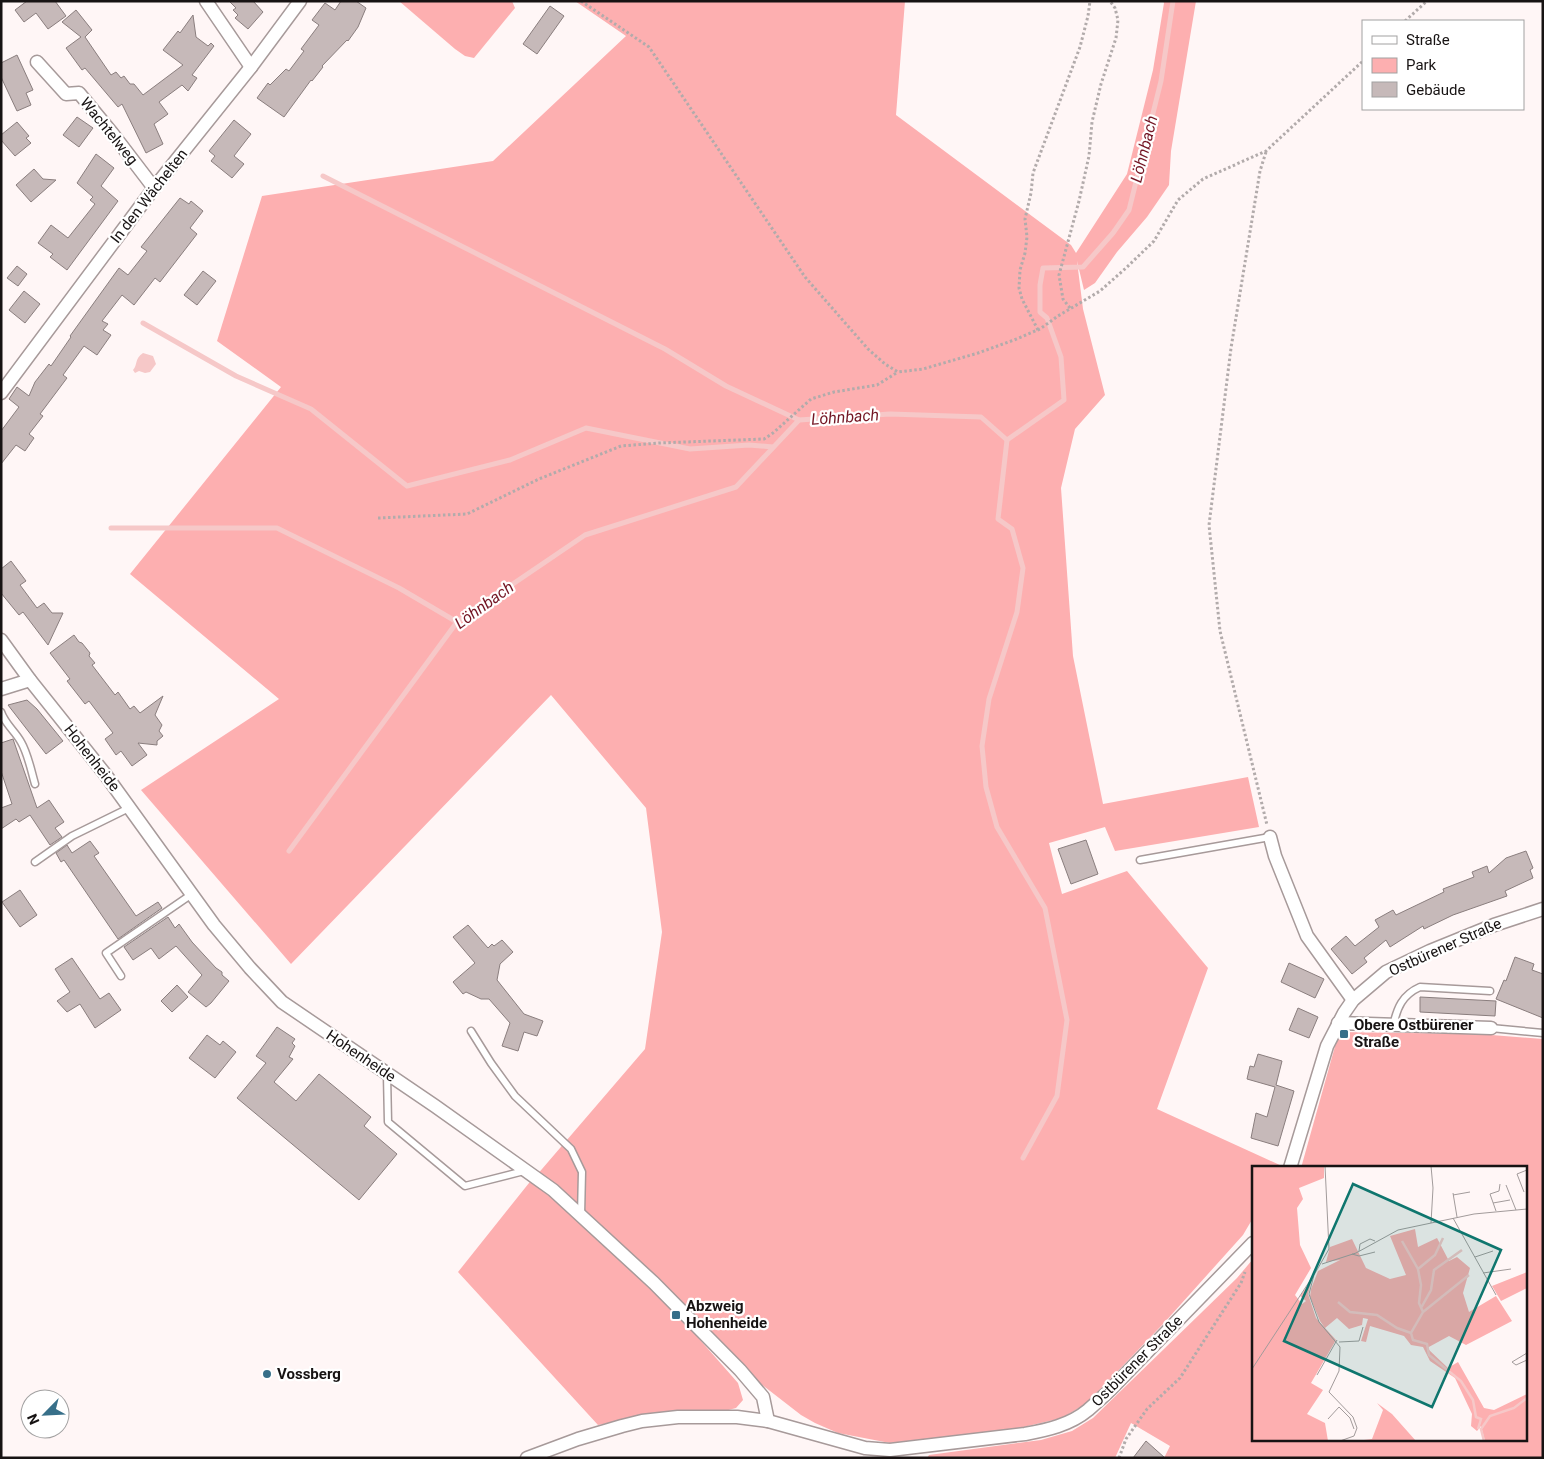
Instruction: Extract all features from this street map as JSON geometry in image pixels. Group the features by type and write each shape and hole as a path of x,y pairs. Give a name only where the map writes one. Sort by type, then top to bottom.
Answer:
{"street":[{"path":"206,1 251,67"},
{"name":"In den Wächelten","path":"1,393 154,188 251,67 300,1"},
{"name":"Wachtelweg","path":"37,62 66,94 79,93 154,188"},
{"name":"Hohenheide","path":"1,640 129,808 214,926 282,1002 553,1190 654,1283 740,1370 763,1397 768,1421"},
{"path":"1,689 30,680"},
{"path":"1270,837 1275,856 1307,936 1353,1000"},
{"name":"Ostbürener Straße","path":"1291,1166 1327,1046 1338,1023 1353,1000 1386,972 1430,951 1494,925 1543,909"},
{"path":"1338,1023 1491,1028"},
{"name":"Ostbürener Straße","path":"527,1458 578,1439 642,1421 678,1417 737,1417 768,1421 865,1448 890,1450 1044,1431 1065,1424 1086,1411 1111,1389 1252,1244"},
{"path":"890,1450 904,1458"}],"lane":[{"path":"1,712 5,722 16,732 23,744 35,784"},
{"path":"36,862 72,836 129,808"},
{"path":"1140,860 1270,837"},
{"path":"121,976 106,953 192,894"},
{"path":"1393,1026 1397,1008 1412,990 1420,987 1490,991"},
{"path":"1491,1028 1543,1032"},
{"path":"472,1031 514,1096 571,1149 582,1172 581,1216"},
{"path":"387,1074 388,1122 465,1186 526,1170"}],"path":[{"path":"581,1 649,47 805,277 868,349 885,364 898,372"},
{"path":"1039,329 1022,299 1019,288 1020,270 1027,237 1025,219 1033,173 1080,47 1090,1"},
{"path":"1070,308 1063,299 1059,275 1089,156 1092,122 1101,84 1116,38 1118,20 1115,8 1110,1"},
{"path":"1407,20 1427,1"},
{"path":"378,518 467,514 539,480 621,446 764,439 811,399 834,392 877,385 898,372 923,370 978,353 1039,329 1100,291 1126,268 1154,241 1178,200 1203,179 1266,151 1362,62"},
{"path":"1266,151 1260,171 1231,348 1209,525 1220,631 1270,837"},
{"path":"1119,1458 1126,1439 1147,1409 1180,1378 1241,1283 1248,1266"}],"green space":[{"path":"399,1 512,1 515,8 474,58 465,56 455,49"},
{"path":"575,1 905,1 896,115 1071,245 1076,253 1127,174 1153,70 1163,1 1196,1 1171,151 1169,185 1147,217 1117,252 1095,283 1084,290 1077,261 1083,309 1105,395 1075,429 1061,488 1073,656 1103,804 1248,777 1259,827 1115,851 1105,827 1049,843 1062,894 1127,871 1208,968 1157,1109 1282,1166 1252,1166 1252,1220 1243,1235 1164,1323 1087,1403 1062,1418 1015,1429 890,1443 838,1433 815,1423 801,1415 743,1370 536,1176 645,1049 662,932 646,808 551,695 291,964 141,790 279,699 130,574 281,387 217,341 262,196 493,161 626,36"},
{"path":"1339,1032 1479,1034 1543,1039 1543,1458 1164,1458 1170,1446 1131,1423 1115,1458 927,1458 929,1455 1041,1440 1072,1431 1093,1418 1237,1278 1252,1260 1252,1442 1526,1442 1526,1166 1302,1166"},
{"path":"533,1178 650,1283 738,1383 743,1400 736,1408 721,1412 667,1412 598,1425 458,1272"}],"shaded area":[{"path":"143,353 153,356 156,364 150,372 139,371 135,373 133,370 138,357"}],"building":[{"path":"27,1 55,1 66,16 48,29 36,13 24,22 15,10"},
{"path":"229,1 253,1 263,12 248,29 235,18 238,15 233,10 236,8"},
{"path":"341,1 356,1 366,8 358,27 348,41 322,66 284,117 257,98 268,83 270,85 286,69 289,71 304,51 301,49 319,25 312,20 325,3 335,10"},
{"path":"550,6 564,16 537,54 523,44"},
{"path":"76,10 92,30 85,37 111,75 116,72 121,78 124,76 143,95 183,65 163,50 178,31 180,33 193,15 196,37 208,46 211,43 214,46 192,75 197,78 188,91 182,85 159,102 168,114 154,124 163,144 146,153 122,104 118,107 85,68 82,70 66,48 81,37 62,22"},
{"path":"17,55 33,90 26,93 31,105 17,111 1,77 1,63"},
{"path":"77,117 93,128 79,147 63,135"},
{"path":"234,120 251,134 234,156 244,164 232,178 211,161 215,156 209,151"},
{"path":"17,122 29,136 26,138 31,143 15,156 1,140 1,135"},
{"path":"96,154 114,168 101,186 118,201 67,270 50,257 53,254 38,243 51,225 68,238 95,204 90,200 93,197 77,183"},
{"path":"34,169 43,179 56,180 31,202 16,185"},
{"path":"180,198 189,204 191,201 203,211 190,228 197,234 160,282 155,278 134,305 122,295 102,321 108,324 103,330 111,335 97,355 84,346 63,375 67,378 40,414 43,416 29,434 34,438 25,451 16,445 1,464 1,431 19,407 9,399 17,387 29,396 35,382 49,364 51,366 119,268 128,275 147,251 141,247"},
{"path":"17,266 27,274 18,286 7,278"},
{"path":"203,271 216,281 197,305 184,295"},
{"path":"24,291 40,304 25,323 9,310"},
{"path":"11,561 26,581 20,585 37,608 44,603 52,613 63,613 48,645 23,612 19,615 1,593 1,569"},
{"path":"74,635 90,653 89,656 95,663 92,665 115,695 118,692 130,709 134,706 140,713 163,696 155,715 162,725 159,731 163,736 157,741 157,745 138,743 147,755 132,766 121,751 116,755 105,739 113,733 89,701 85,704 67,681 70,679 50,653"},
{"path":"27,700 37,709 63,741 46,754 8,705"},
{"path":"13,739 37,808 49,800 64,822 55,828 62,837 50,845 30,815 19,822 16,819 1,829 1,808 12,804 1,771 1,743"},
{"path":"1086,840 1098,874 1071,884 1058,849"},
{"path":"90,841 99,853 94,856 136,916 158,902 162,908 118,939 64,860 61,862 56,853 67,845 72,853"},
{"path":"1526,851 1533,868 1530,870 1533,878 1505,891 1507,896 1453,915 1424,929 1423,926 1390,947 1386,940 1364,958 1367,962 1352,974 1331,949 1346,936 1355,946 1379,927 1375,920 1393,910 1396,915 1444,892 1443,889 1474,877 1472,872 1487,866 1489,873 1506,858"},
{"path":"20,890 37,915 20,927 2,902"},
{"path":"168,917 175,928 179,924 192,942 229,981 206,1007 188,992 202,975 176,946 159,959 151,948 133,960 124,947"},
{"path":"468,925 488,948 502,940 513,952 500,964 497,980 524,1014 543,1021 537,1036 524,1032 518,1051 502,1046 510,1023 489,999 481,999 466,992 463,994 453,982 475,963 453,937"},
{"path":"1515,957 1534,964 1532,970 1543,974 1543,1018 1496,999 1504,980 1506,981"},
{"path":"72,958 100,999 109,993 121,1010 95,1028 80,1004 67,1012 57,1001 70,992 55,969"},
{"path":"1289,963 1324,979 1315,998 1281,982"},
{"path":"177,985 188,997 172,1012 161,1001"},
{"path":"1420,997 1496,1001 1495,1016 1420,1012"},
{"path":"1298,1008 1318,1017 1309,1038 1289,1030"},
{"path":"277,1027 295,1039 292,1043 295,1046 289,1057 293,1059 274,1082 296,1101 319,1074 371,1117 364,1126 397,1154 359,1200 237,1098 266,1063 256,1056"},
{"path":"207,1035 220,1045 223,1041 236,1052 215,1078 189,1058"},
{"path":"1258,1054 1282,1061 1276,1085 1294,1091 1278,1146 1251,1138 1256,1113 1267,1117 1275,1087 1247,1079 1250,1066 1254,1067"},
{"path":"1146,1441 1165,1458 1133,1458"}],"waterway":[{"name":"Löhnbach","path":"289,851 457,622 585,535 736,487 799,420 890,414 981,417 1007,440 1064,400 1061,357 1047,318 1040,312 1040,285 1043,268 1083,267 1113,233 1129,210 1161,81 1173,1"},
{"path":"323,176 665,349 726,386 799,420"},
{"path":"143,323 236,376 311,409 407,486 510,460 586,428 690,449 749,445 773,447"},
{"path":"1007,440 998,519 1012,529 1023,568 1017,612 989,699 982,746 986,787 997,827 1045,908 1067,1020 1057,1096 1023,1158"},
{"path":"111,528 277,528 399,588 457,622"}],"place":[{"name":"Obere Ostbürener Straße","path":"1344,1034"},
{"name":"Abzweig Hohenheide","path":"676,1315"},
{"name":"Vossberg","path":"267,1374"}]}
